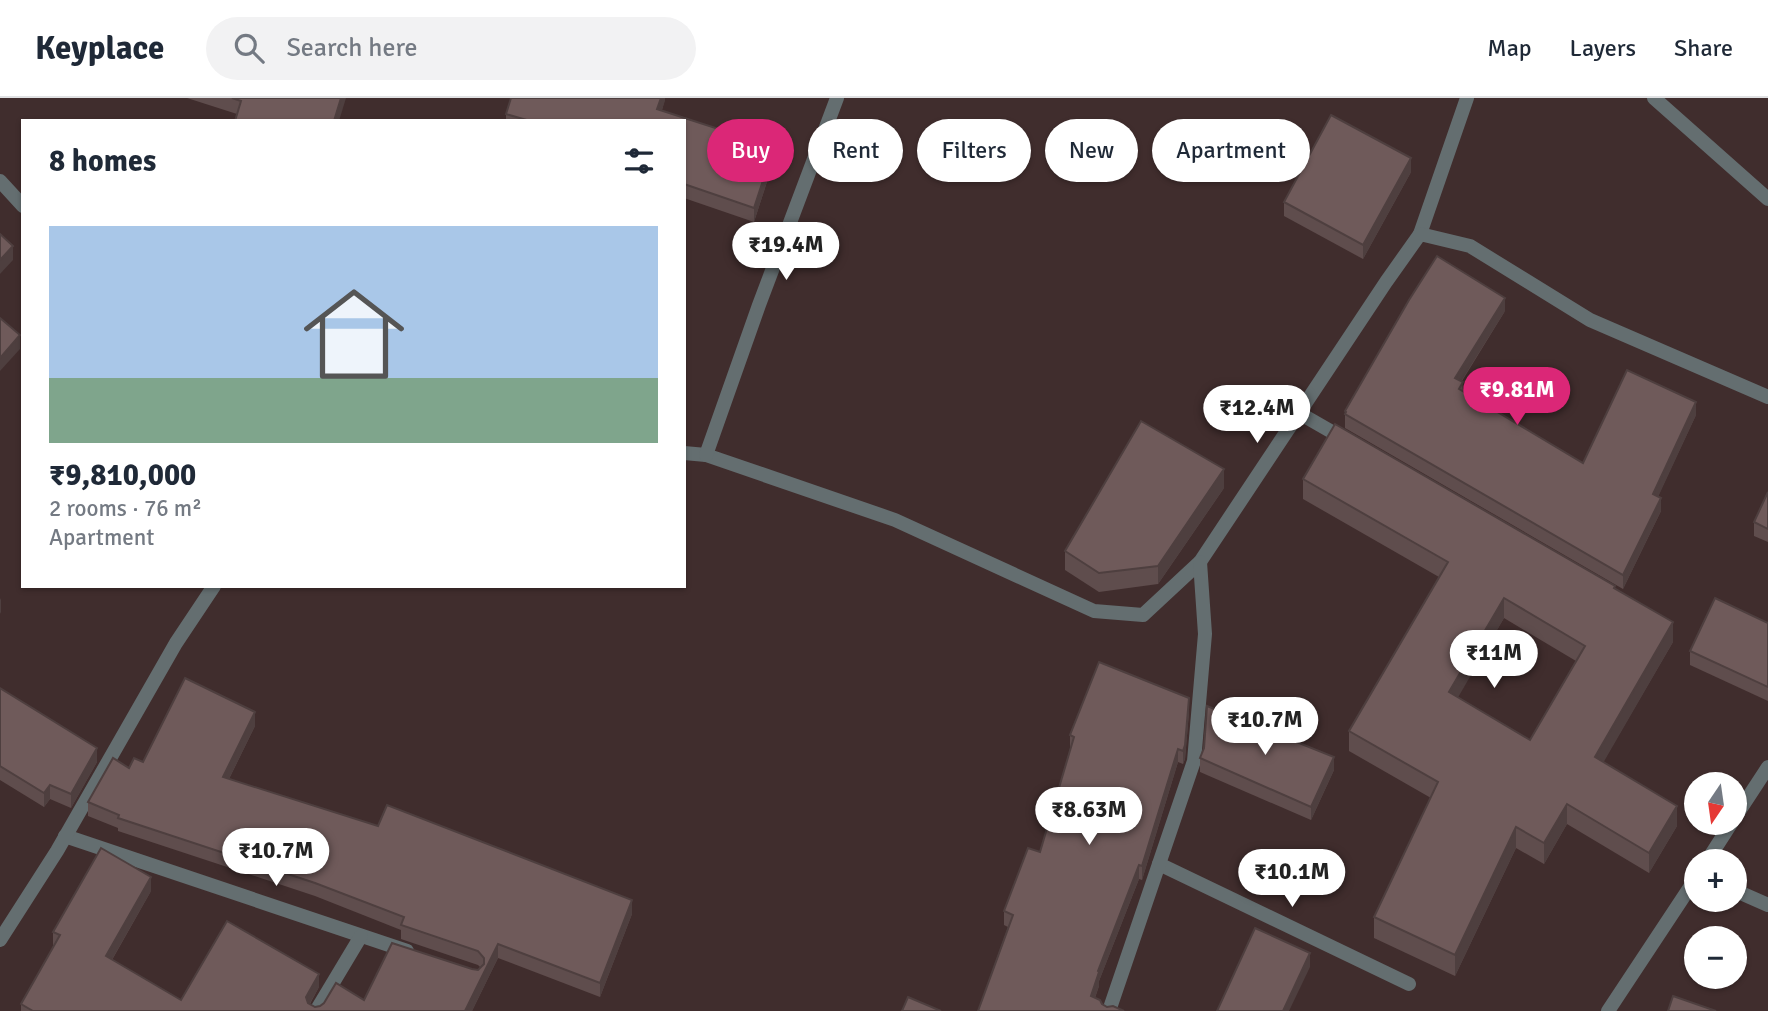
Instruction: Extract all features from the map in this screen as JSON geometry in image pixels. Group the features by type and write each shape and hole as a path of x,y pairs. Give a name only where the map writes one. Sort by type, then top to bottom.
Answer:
{"street":[{"path":"706,455 837,98"},
{"path":"686,453 706,455 895,520 1094,611 1143,615 1200,562 1420,234 1467,98"},
{"path":"1654,98 1768,199"},
{"path":"0,181 21,204"},
{"path":"1420,234 1470,246 1590,320 1768,397"},
{"path":"1299,413 1359,447"},
{"path":"1109,1011 1194,761 1205,634 1200,562"},
{"path":"0,940 65,836 176,643 213,588"},
{"path":"1747,799 1768,767"},
{"path":"65,836 424,957"},
{"path":"1159,864 1409,984"},
{"path":"1608,1011 1684,896"},
{"path":"1747,896 1768,905"},
{"path":"316,1011 361,936"}],"building":[{"path":"232,98 341,98 335,119 236,119 241,101"},
{"path":"511,98 661,98 657,109 707,125 707,182 763,182 754,208 686,185 686,119 523,119 506,114"},
{"path":"1331,115 1411,158 1363,245 1284,202 1295,182 1310,182 1310,154"},
{"path":"0,234 13,246 0,260"},
{"path":"1437,256 1505,298 1455,378 1463,382 1459,389 1583,463 1627,370 1696,402 1653,494 1661,498 1623,575 1345,414"},
{"path":"0,318 20,335 0,358"},
{"path":"1141,421 1224,469 1158,566 1099,573 1065,551"},
{"path":"1335,424 1673,622 1595,757 1677,806 1649,853 1567,804 1544,843 1516,827 1455,955 1374,917 1438,782 1349,731 1448,562 1303,479","holes":["1504,598 1585,646 1530,740 1449,692"]},
{"path":"1768,492 1768,529 1754,522"},
{"path":"1715,598 1768,623 1768,687 1690,651"},
{"path":"1099,662 1189,698 1185,745 1183,751 1178,749 1142,866 1139,865 1091,996 1107,1007 1113,1006 1124,1011 978,1011 1013,915 1004,911 1028,848 1040,852 1074,737 1070,735"},
{"path":"185,678 255,712 223,777 378,826 387,805 632,900 600,983 498,944 465,1011 33,1011 21,1004 60,935 53,932 101,848 151,877 106,956 181,1000 227,921 319,974 306,997 308,1003 315,1007 324,1003 336,983 364,1000 392,943 472,969 478,970 484,964 484,958 478,951 401,925 404,917 315,883 118,818 119,815 88,802 113,758 129,768 134,758 143,762"},
{"path":"0,688 97,748 71,794 50,785 44,793 0,766"},
{"path":"1207,706 1334,757 1311,807 1200,758 1204,748"},
{"path":"1255,928 1310,953 1283,1011 1217,1011"},
{"path":"1673,996 1716,1011 1668,1011"},
{"path":"908,997 941,1011 902,1011"}]}
